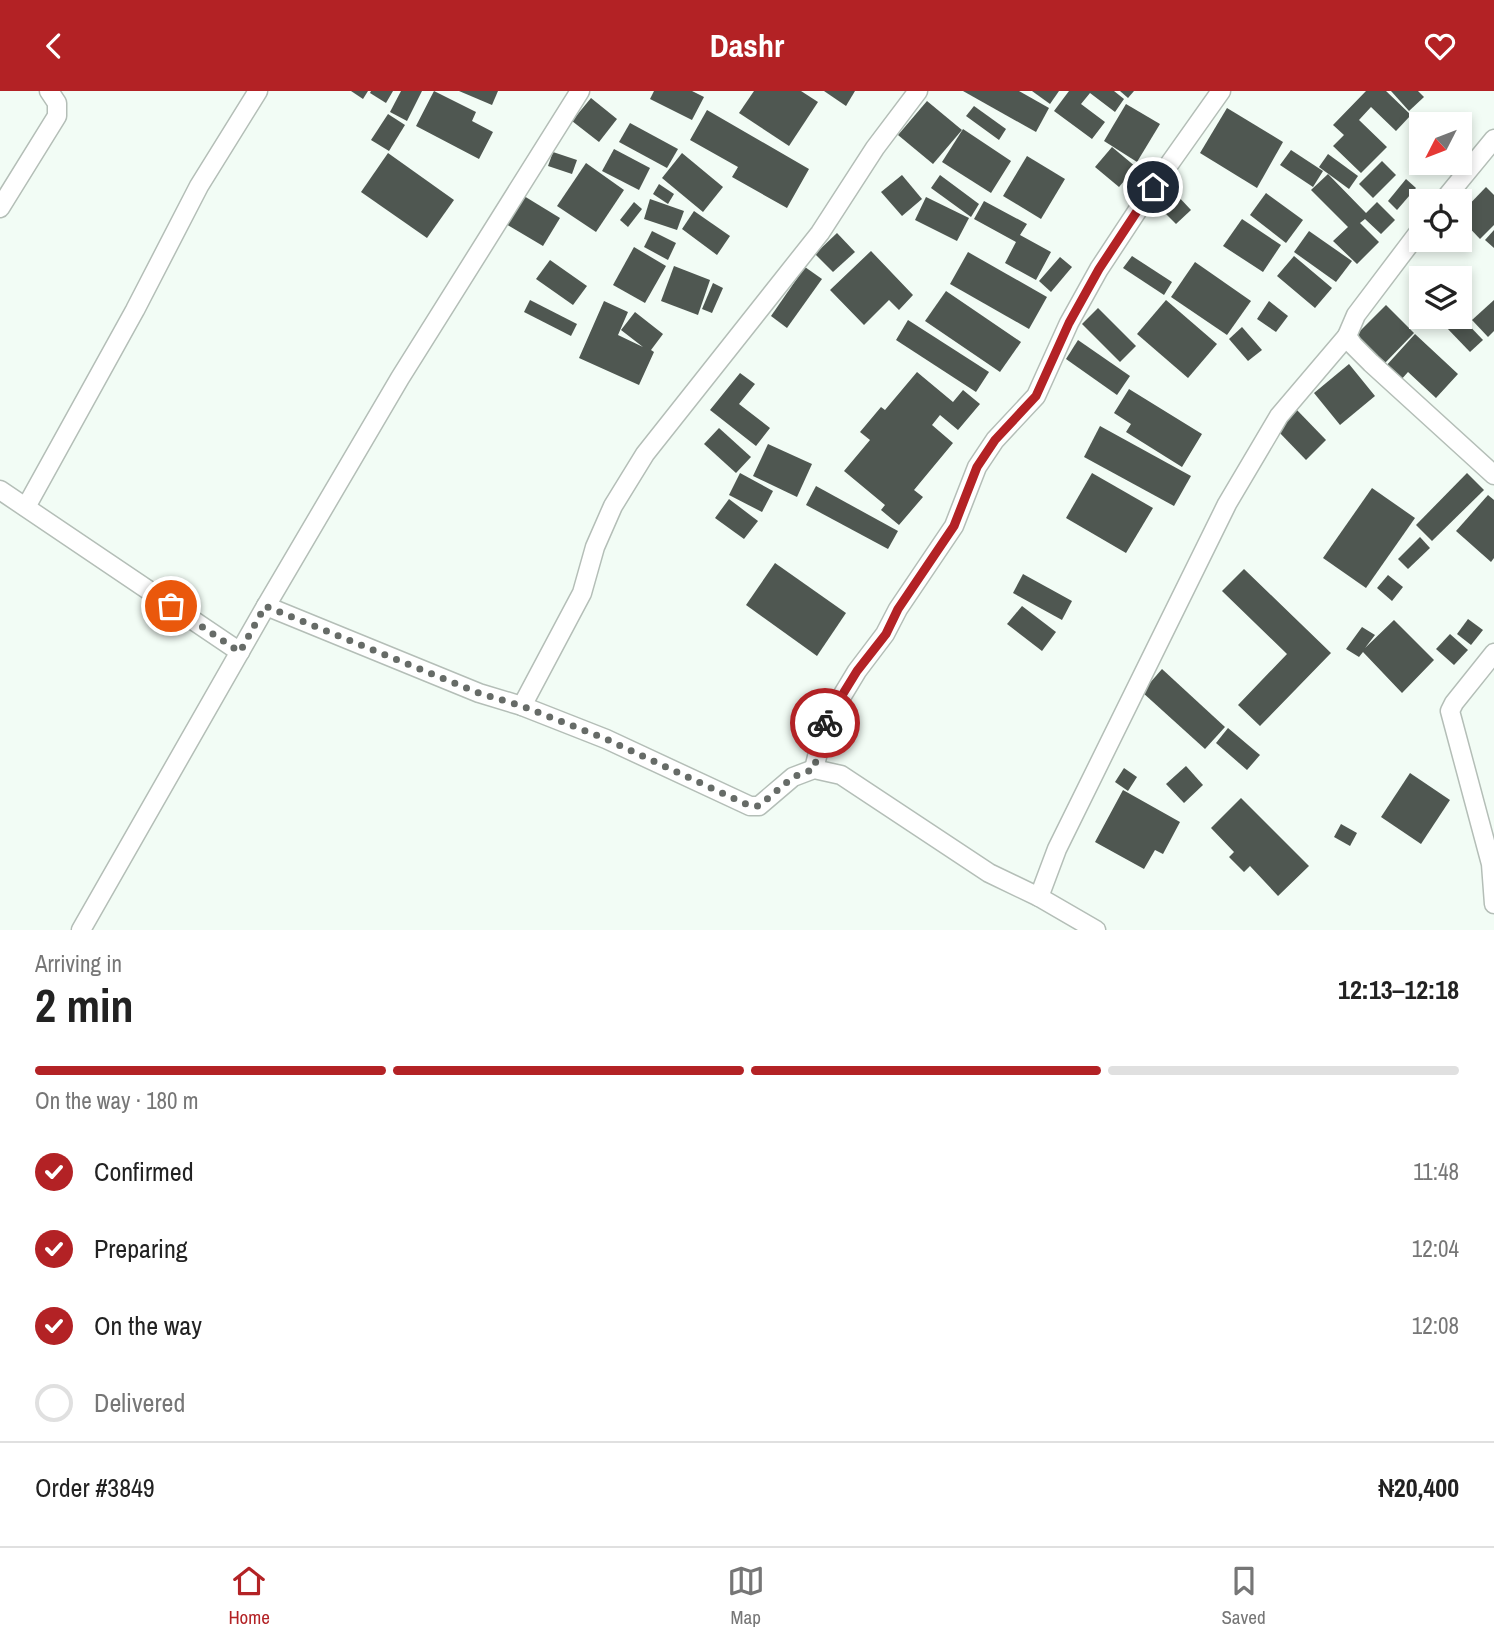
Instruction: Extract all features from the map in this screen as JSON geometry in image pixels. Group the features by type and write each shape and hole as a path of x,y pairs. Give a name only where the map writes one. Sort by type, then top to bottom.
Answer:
{"street":[{"path":"0,208 57,116 57,103 49,91"},
{"path":"26,507 135,310 199,186 258,91"},
{"path":"80,929 265,606 400,378 580,91"},
{"path":"522,706 582,593 595,547 613,506 645,453 820,233 875,148 918,91"},
{"path":"814,769 824,724 857,671 886,634 898,609 954,526 977,467 995,440 1036,396 1069,323 1099,269 1221,91"},
{"path":"1453,189 1494,139"},
{"path":"1039,897 1057,849 1227,504 1279,416 1347,336 1356,315 1409,245"},
{"path":"1347,336 1371,363 1494,475"},
{"path":"0,491 240,652"},
{"path":"265,606 479,693 522,706 606,739 750,806 759,806 793,777 814,769 841,775 989,873 1039,897 1096,930"},
{"path":"1494,653 1450,711 1491,864 1494,904"}],"building":[{"path":"351,91 368,91 363,99"},
{"path":"393,91 386,103 370,93"},
{"path":"401,91 422,91 407,121 390,112"},
{"path":"434,91 476,112 472,121 493,132 479,159 416,126"},
{"path":"459,91 498,91 492,105"},
{"path":"654,91 692,91 704,97 692,120 650,99"},
{"path":"754,91 801,91 818,102 789,146 739,113"},
{"path":"824,91 855,91 846,106"},
{"path":"963,91 1019,91 1049,108 1036,132"},
{"path":"1032,91 1059,91 1050,104"},
{"path":"1069,91 1114,91 1124,99 1115,112 1090,93 1081,104 1105,122 1092,139 1054,111"},
{"path":"1120,91 1134,91 1128,98"},
{"path":"1366,91 1386,91 1409,113 1409,117 1396,131 1371,107 1359,120 1387,147 1361,173 1333,146 1344,135 1333,125"},
{"path":"1391,91 1418,91 1424,97 1409,111"},
{"path":"591,98 617,119 599,142 572,121"},
{"path":"927,101 962,130 933,164 898,135"},
{"path":"1126,104 1160,124 1137,162 1104,141"},
{"path":"974,106 1006,129 999,140 966,116"},
{"path":"1227,108 1283,142 1257,188 1200,153"},
{"path":"707,110 809,169 787,208 732,177 738,167 690,140"},
{"path":"388,114 405,125 389,151 371,140"},
{"path":"630,123 678,149 667,168 619,142"},
{"path":"963,129 1011,161 991,193 942,162"},
{"path":"1112,147 1136,167 1119,187 1095,167"},
{"path":"614,149 650,168 639,190 602,171"},
{"path":"1291,150 1323,171 1313,187 1280,165"},
{"path":"553,152 577,160 572,174 548,166"},
{"path":"388,153 454,200 427,238 361,192"},
{"path":"682,153 723,187 703,212 662,178"},
{"path":"1328,154 1358,176 1349,189 1319,167"},
{"path":"1027,156 1065,179 1041,219 1003,196"},
{"path":"1382,161 1396,175 1373,198 1359,184"},
{"path":"586,163 624,190 596,232 557,206"},
{"path":"1328,174 1366,213 1377,202 1395,220 1381,234 1365,219 1360,223 1379,242 1357,264 1333,241 1348,227 1311,190"},
{"path":"902,175 922,199 902,216 881,192"},
{"path":"940,175 979,204 971,217 931,188"},
{"path":"1406,179 1416,188 1409,189 1409,196 1397,210 1388,201"},
{"path":"659,184 674,194 668,204 653,194"},
{"path":"1486,187 1494,195 1494,225 1480,239 1472,231 1472,202"},
{"path":"1175,193 1191,210 1176,224 1160,208"},
{"path":"1266,193 1303,220 1286,243 1250,215"},
{"path":"524,196 560,218 543,246 506,224"},
{"path":"926,197 969,218 957,241 915,220"},
{"path":"650,199 684,211 677,230 644,219"},
{"path":"984,201 1027,224 1020,235 1051,252 1036,280 1005,263 1016,242 974,219"},
{"path":"634,202 642,209 628,227 620,220"},
{"path":"694,211 730,236 717,255 682,229"},
{"path":"1242,219 1281,245 1263,272 1223,246"},
{"path":"1494,230 1494,248 1485,240"},
{"path":"652,231 676,243 668,260 644,247"},
{"path":"1309,231 1352,261 1336,282 1294,252"},
{"path":"837,233 855,252 833,272 815,254"},
{"path":"634,247 666,266 645,303 613,285"},
{"path":"871,251 913,295 899,310 889,300 864,325 830,290"},
{"path":"968,252 1047,297 1029,329 950,284"},
{"path":"1132,256 1172,282 1164,295 1123,268"},
{"path":"1294,256 1332,288 1315,308 1277,276"},
{"path":"1060,257 1072,267 1051,292 1039,281"},
{"path":"550,260 587,286 573,305 536,279"},
{"path":"1195,262 1251,301 1227,335 1171,297"},
{"path":"674,266 710,280 698,315 661,301"},
{"path":"805,267 822,279 787,328 771,316"},
{"path":"713,283 723,288 712,313 702,309"},
{"path":"946,291 1021,342 1000,372 925,321"},
{"path":"530,300 577,324 571,336 524,312"},
{"path":"1166,300 1217,344 1188,378 1137,334"},
{"path":"1494,300 1494,331 1488,337 1472,320"},
{"path":"604,301 628,312 618,335 643,347 621,330 635,312 663,334 651,350 654,352 639,385 579,358"},
{"path":"1269,301 1288,316 1276,332 1257,319"},
{"path":"1386,305 1414,333 1383,365 1354,337"},
{"path":"1098,308 1136,346 1120,362 1082,324"},
{"path":"908,320 989,372 976,392 896,340"},
{"path":"1242,327 1262,350 1248,361 1229,339"},
{"path":"1472,328 1483,340 1470,352 1448,329"},
{"path":"1415,334 1458,374 1436,398 1408,372 1400,381 1385,367"},
{"path":"1078,340 1130,376 1117,395 1066,359"},
{"path":"1349,364 1375,396 1340,425 1314,393"},
{"path":"917,372 953,402 963,390 980,404 958,430 940,415 932,425 953,443 914,490 923,497 899,525 881,510 885,505 844,471 870,440 860,432 881,407 885,410"},
{"path":"740,373 755,384 739,404 770,428 756,446 710,410"},
{"path":"1129,389 1202,434 1182,467 1126,432 1131,424 1114,413"},
{"path":"1296,409 1326,440 1306,460 1276,429"},
{"path":"1100,426 1191,476 1174,506 1084,457"},
{"path":"719,428 751,457 736,473 704,444"},
{"path":"768,444 812,464 797,497 753,476"},
{"path":"740,473 773,491 762,512 729,495"},
{"path":"1092,473 1153,508 1126,553 1066,518"},
{"path":"1467,473 1484,490 1432,541 1416,525"},
{"path":"816,486 898,531 888,549 806,505"},
{"path":"1372,488 1415,518 1366,588 1323,558"},
{"path":"1488,495 1494,500 1494,558 1491,562 1456,531"},
{"path":"729,499 758,521 744,539 715,518"},
{"path":"1420,537 1430,548 1408,569 1398,559"},
{"path":"775,563 846,613 817,656 746,605"},
{"path":"1244,569 1331,653 1260,726 1238,705 1287,654 1222,591"},
{"path":"1023,574 1072,601 1062,620 1013,593"},
{"path":"1388,575 1403,587 1392,601 1377,588"},
{"path":"1022,606 1056,632 1042,651 1007,624"},
{"path":"1468,619 1483,630 1471,645 1457,634"},
{"path":"1394,620 1434,660 1402,693 1363,652 1359,657 1346,649 1362,627 1375,635 1365,648"},
{"path":"1450,634 1468,650 1454,665 1436,649"},
{"path":"1162,669 1225,727 1205,749 1142,692"},
{"path":"1228,728 1260,755 1247,770 1216,743"},
{"path":"1186,766 1203,785 1184,803 1166,784"},
{"path":"1124,768 1137,777 1128,791 1115,782"},
{"path":"1410,773 1450,800 1421,844 1381,817"},
{"path":"1123,790 1180,822 1163,854 1155,850 1144,869 1095,842"},
{"path":"1241,798 1309,866 1278,896 1250,866 1244,872 1229,857 1234,852 1211,828"},
{"path":"1341,824 1357,833 1350,846 1334,837"}],"way so far":[{"path":"171,606 240,652 265,606 479,693 522,706 606,739 750,806 759,806 766,802 793,777 814,769 825,723"}],"route":[{"path":"825,723 857,671 886,634 898,609 954,526 977,467 995,440 1036,396 1069,323 1099,269 1153,187"}]}
